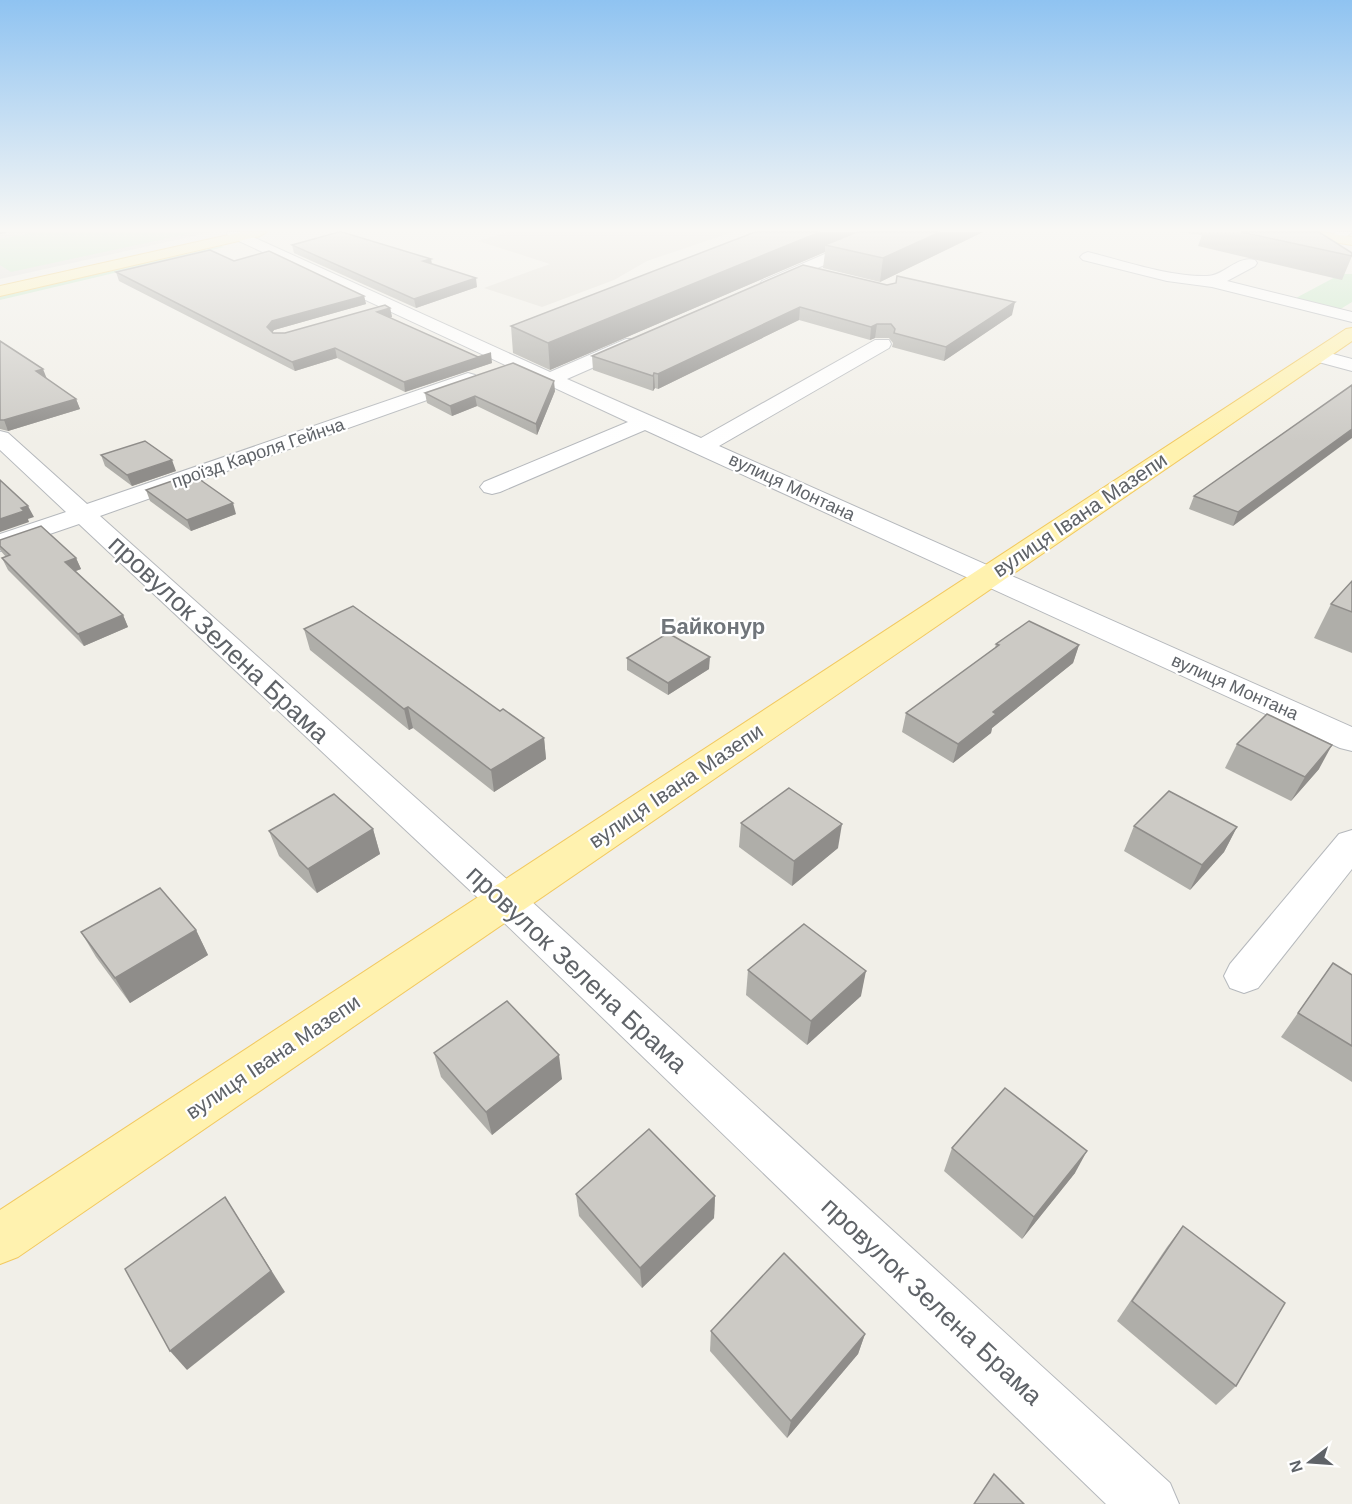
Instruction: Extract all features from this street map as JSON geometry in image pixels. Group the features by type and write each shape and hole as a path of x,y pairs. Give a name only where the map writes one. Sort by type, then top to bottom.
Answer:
{"main road":[{"name":"вулиця Івана Мазепи","path":"0,1239 1352,333"}],"street":[{"name":"вулиця Монтана","path":"366,302 552,378 1352,740"},
{"path":"1293,302 1352,317"},
{"path":"552,378 649,336"},
{"path":"703,446 882,344"},
{"path":"1318,356 1352,365"},
{"name":"проїзд Кароля Гейнча","path":"0,543 516,363"},
{"path":"492,487 648,421"},
{"name":"провулок Зелена Брама","path":"0,438 506,901 1149,1504"},
{"path":"1244,976 1352,843"}],"shaded area":[{"path":"527,302 555,302 542,307"}],"green space":[{"path":"1307,302 1352,302 1339,310"}],"building":[{"path":"175,302 341,302 272,321 267,327 273,333 285,333 385,305 390,308 377,312 478,357 491,353 404,382 335,348 292,362"},
{"path":"573,302 648,302 548,343 511,326"},
{"path":"717,302 1015,302 946,347 894,333 895,329 891,324 877,324 871,327 800,307 658,374 654,373 653,376 592,356"},
{"path":"0,341 43,369 36,371 76,399 0,420"},
{"path":"513,363 554,381 536,424 475,396 450,406 425,393"},
{"path":"1352,385 1352,429 1238,512 1194,496"},
{"path":"145,441 172,460 127,475 101,455"},
{"path":"192,474 233,503 187,520 146,490"},
{"path":"0,480 28,506 21,508 24,511 0,519"},
{"path":"41,526 76,558 65,562 123,615 78,634 2,558 10,555 0,546 0,540"},
{"path":"1352,581 1352,612 1331,604"},
{"path":"353,606 500,711 503,709 544,738 491,770 408,707 404,709 304,629"},
{"path":"1029,621 1079,645 993,712 996,714 958,744 906,713 999,645 996,644"},
{"path":"668,633 710,657 668,683 627,658"},
{"path":"1267,714 1332,745 1305,777 1237,744"},
{"path":"789,788 842,824 794,861 741,823"},
{"path":"1169,791 1237,827 1202,865 1134,826"},
{"path":"334,794 373,829 308,869 269,831"},
{"path":"160,888 196,930 115,978 81,932"},
{"path":"804,924 866,971 811,1021 748,970"},
{"path":"1333,963 1352,975 1352,1046 1298,1013"},
{"path":"507,1001 559,1055 486,1112 434,1053"},
{"path":"1005,1088 1087,1151 1034,1217 952,1148"},
{"path":"649,1129 715,1196 640,1268 576,1194"},
{"path":"225,1197 271,1271 170,1351 125,1269"},
{"path":"1183,1226 1285,1303 1236,1386 1132,1301"},
{"path":"784,1253 865,1334 791,1421 711,1331"},
{"path":"994,1474 1024,1504 974,1504"}],"district":[{"name":"Байконур","path":"713,626"}]}
